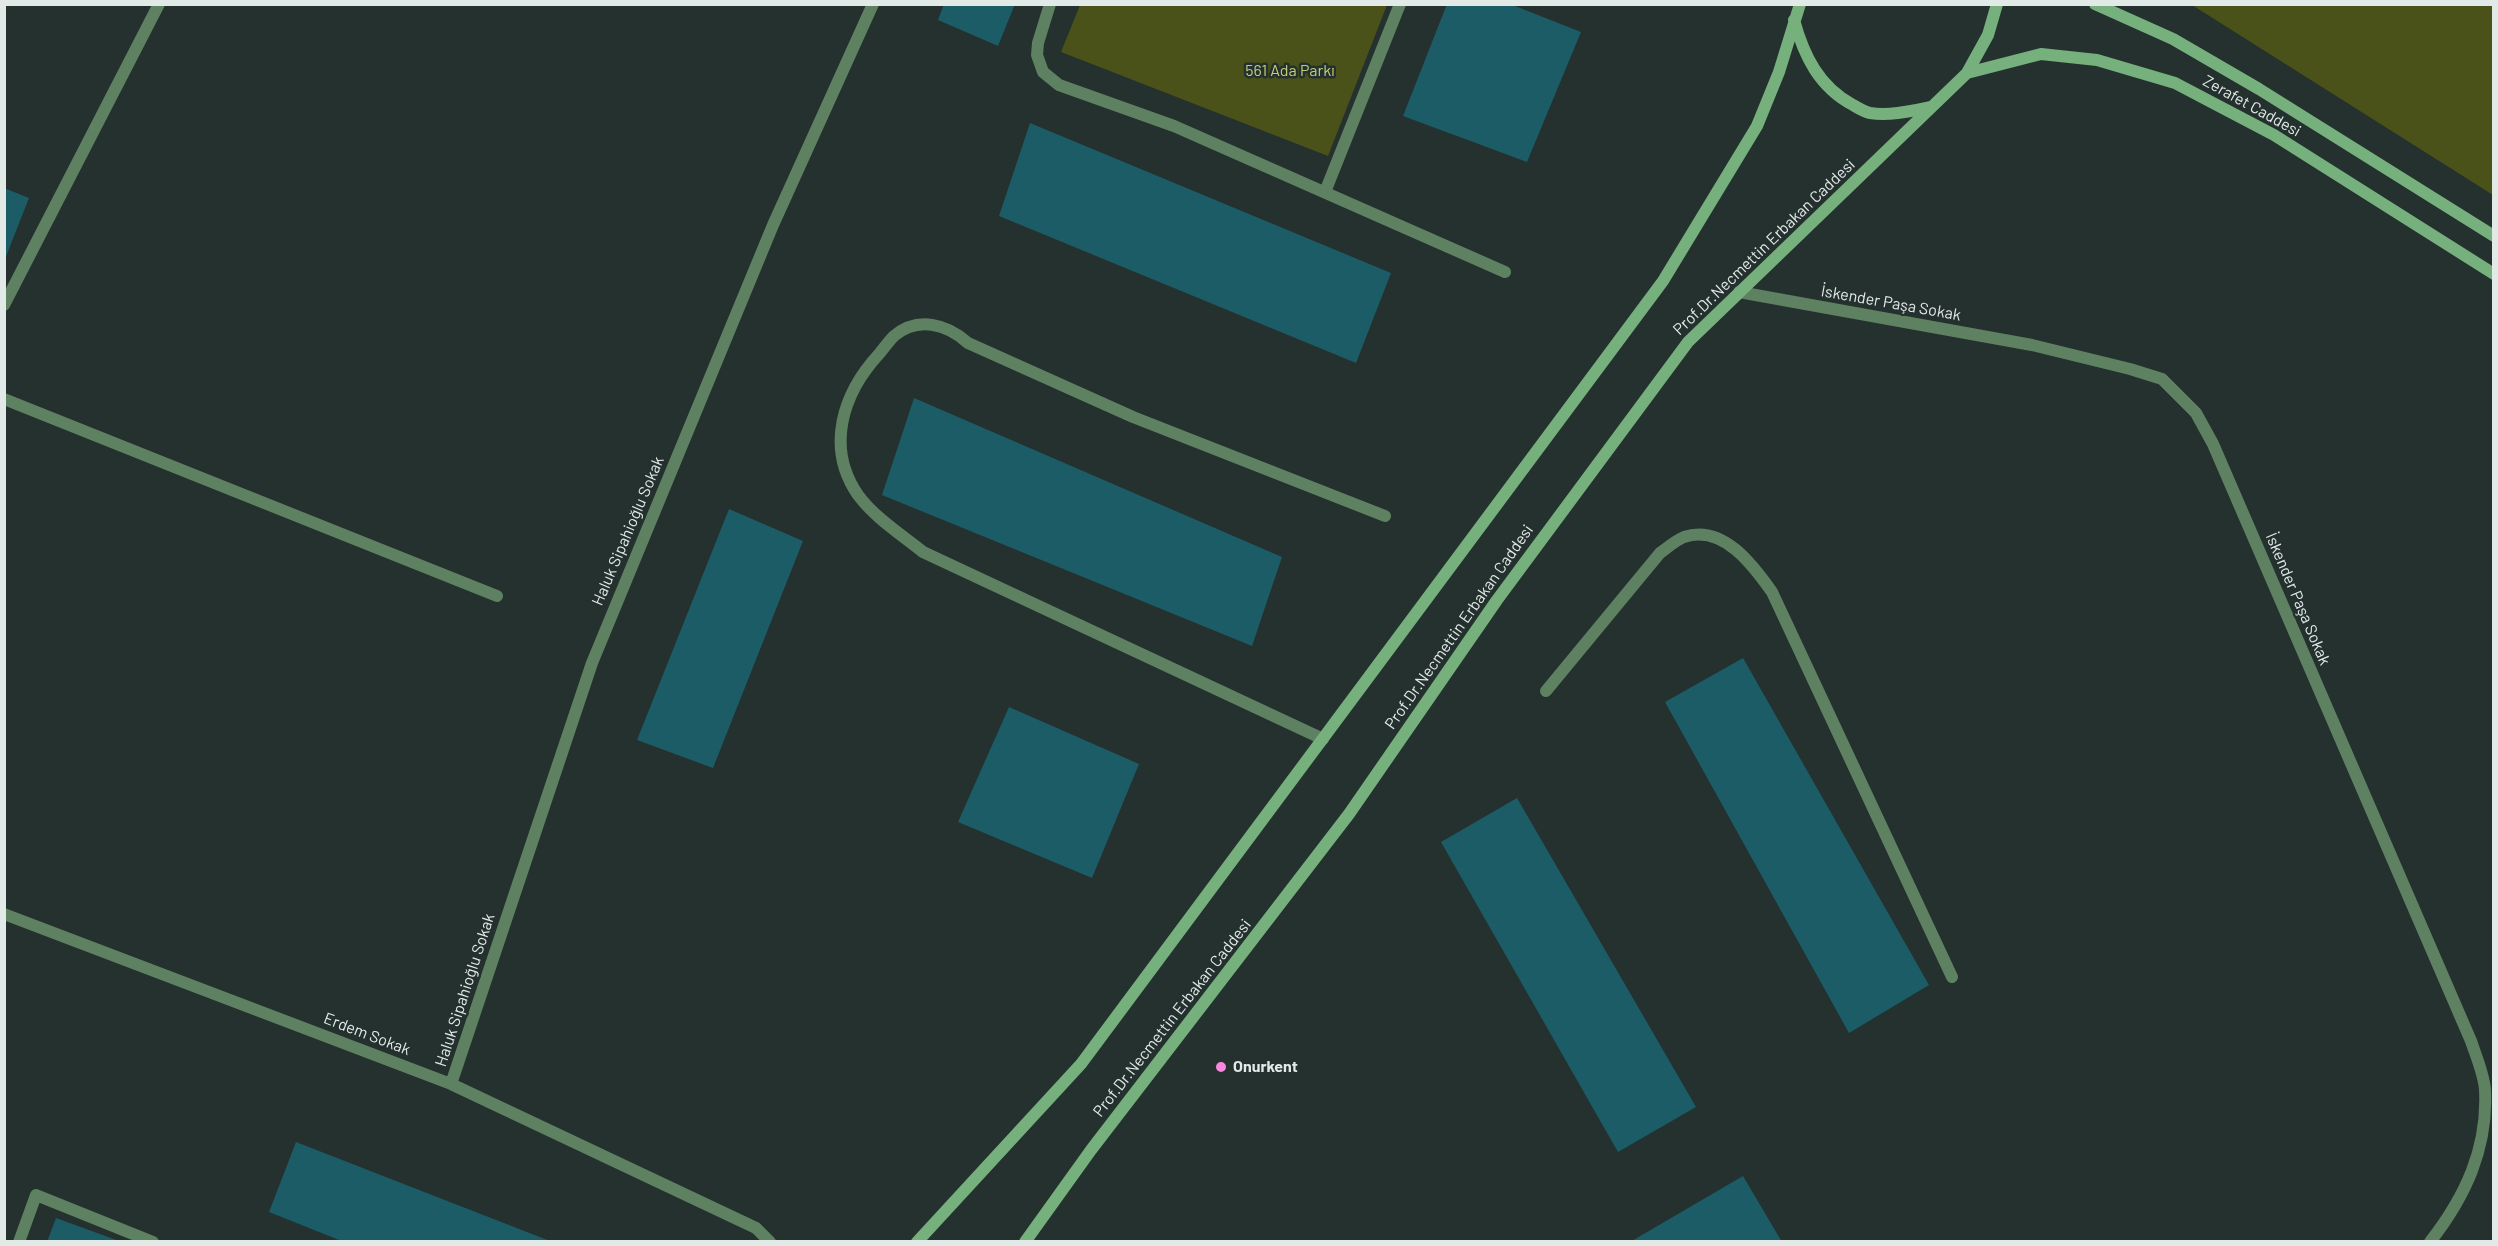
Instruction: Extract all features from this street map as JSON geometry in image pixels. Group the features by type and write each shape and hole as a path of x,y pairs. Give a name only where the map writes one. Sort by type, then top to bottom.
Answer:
{"main road":[{"path":"917,1242 1081,1064 1663,281 1757,126 1779,72 1800,4"},
{"path":"1967,73 1988,35 1997,4"},
{"name":"Zerafet Caddesi","path":"2095,4 2174,39 2259,89 2493,236"},
{"path":"1794,20 1803,50 1819,77 1842,99 1869,113 1905,112 1931,107"},
{"name":"Zerafet Caddesi","path":"1967,73 2042,54 2097,60 2175,83 2274,135 2493,274"},
{"name":"Prof.Dr.Necmettin Erbakan Caddesi","path":"1026,1242 1091,1150 1349,814 1497,600 1688,342 1967,73"}],"street":[{"path":"4,305 159,4"},
{"name":"Haluk Sipahioğlu Sokak","path":"451,1084 592,663 773,225 873,4"},
{"path":"1050,4 1038,43 1037,55 1043,72 1059,86 1174,126 1504,272"},
{"path":"1325,192 1400,4"},
{"name":"İskender Paşa Sokak","path":"1739,292 2092,358 2162,379 2196,413 2213,444 2471,1041 2485,1089 2482,1131 2472,1174 2452,1213 2430,1242"},
{"path":"1323,739 923,552 870,509 858,494 843,459 841,435 844,411 852,389 865,369 894,336 907,328 923,324 940,325 955,331 968,343 1133,417 1385,516"},
{"path":"4,399 497,596"},
{"path":"1546,691 1660,553 1684,537 1697,536 1710,537 1740,552 1752,563 1772,591 1952,977"},
{"name":"Erdem Sokak","path":"4,914 451,1084 756,1228 770,1242"},
{"path":"19,1242 36,1195 153,1242"}],"green space":[{"name":"561 Ada Parkı","path":"1080,4 1387,5 1328,156 1061,52"},
{"path":"2192,5 2493,5 2493,195"}],"building":[{"path":"944,4 1015,4 998,46 938,20"},
{"path":"1447,4 1510,4 1581,32 1527,162 1403,116"},
{"path":"1030,123 1391,273 1356,363 999,216"},
{"path":"4,188 29,198 5,259 4,259"},
{"path":"914,398 1282,557 1252,646 882,495"},
{"path":"729,509 803,541 713,768 637,740"},
{"path":"1743,658 1929,985 1849,1033 1665,702"},
{"path":"1009,707 1139,764 1092,878 958,822"},
{"path":"1517,798 1696,1107 1618,1152 1441,842"},
{"path":"296,1142 550,1242 344,1242 269,1212"},
{"path":"1743,1176 1782,1242 1630,1242"},
{"path":"56,1218 119,1241 119,1242 47,1242"}],"place":[{"name":"Onurkent","path":"1221,1067"}]}
